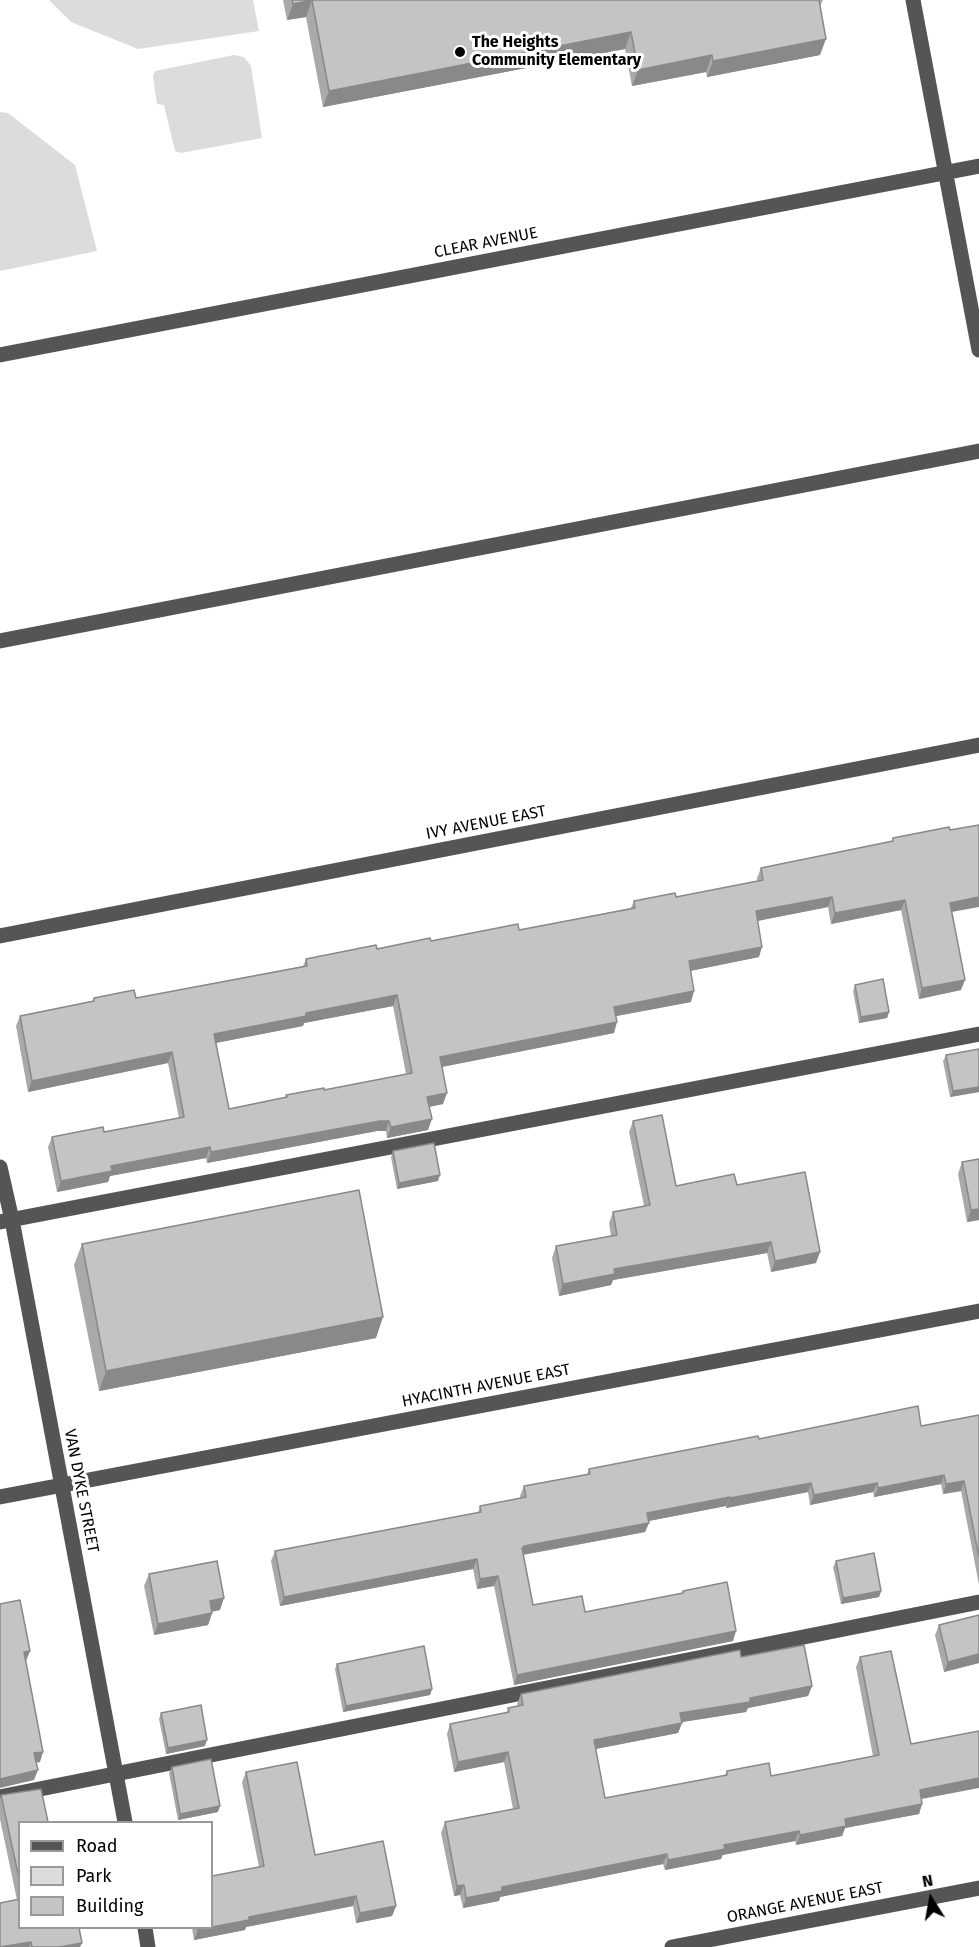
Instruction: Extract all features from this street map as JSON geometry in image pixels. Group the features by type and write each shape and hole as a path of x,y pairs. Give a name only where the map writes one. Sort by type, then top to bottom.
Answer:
{"street":[{"path":"913,0 979,350"},
{"name":"CLEAR AVENUE","path":"0,355 979,166"},
{"path":"0,641 979,451"},
{"name":"IVY AVENUE EAST","path":"0,936 979,745"},
{"path":"6,1221 979,1034"},
{"name":"VAN DYKE STREET","path":"0,1167 6,1221 62,1484 125,1821"},
{"name":"HYACINTH AVENUE EAST","path":"0,1497 979,1311"},
{"path":"0,1797 979,1602"},
{"name":"ORANGE AVENUE EAST","path":"672,1947 979,1888"},
{"path":"145,1929 148,1947"}],"green space":[{"path":"49,0 253,0 259,31 138,49 71,22"},
{"path":"234,55 244,57 251,66 262,138 181,153 175,151 164,105 157,104 153,77 155,71"},
{"path":"0,112 8,113 75,165 97,251 0,271"}],"building":[{"path":"292,0 312,0 293,4"},
{"name":"The Heights Community Elementary","path":"312,0 819,0 826,39 713,61 712,55 638,70 631,32 329,91"},
{"path":"979,825 979,897 950,903 965,980 922,988 905,900 835,913 832,897 756,911 762,947 689,961 694,991 614,1007 617,1022 440,1057 447,1093 427,1097 432,1119 391,1127 389,1121 380,1121 211,1152 210,1147 111,1166 112,1171 61,1181 52,1137 103,1127 104,1132 184,1117 172,1052 32,1081 20,1016 94,1001 94,998 134,990 136,998 307,966 306,959 376,945 377,949 518,924 519,930 635,908 634,901 675,893 676,897 763,880 761,868 893,841 893,838 949,827 950,830","holes":["397,995 412,1073 286,1095 287,1097 229,1109 214,1034"]},
{"path":"883,979 889,1012 861,1017 855,985"},
{"path":"979,1049 979,1087 953,1091 946,1055"},
{"path":"662,1115 676,1186 734,1174 737,1185 805,1172 820,1252 775,1261 771,1242 614,1269 615,1274 563,1284 556,1246 617,1235 613,1212 650,1205 633,1121"},
{"path":"434,1143 440,1175 399,1183 393,1151"},
{"path":"979,1159 979,1209 971,1210 962,1162"},
{"path":"359,1190 383,1317 106,1371 82,1244"},
{"path":"918,1406 921,1426 979,1415 979,1557 964,1481 946,1484 944,1475 878,1488 877,1483 814,1495 811,1483 730,1497 647,1513 649,1523 522,1548 533,1605 582,1596 585,1612 727,1582 736,1631 517,1675 498,1576 480,1579 477,1559 284,1597 275,1551 481,1512 480,1506 526,1497 524,1486 590,1474 589,1469 758,1436 759,1439"},
{"path":"874,1553 881,1591 843,1598 836,1561"},
{"path":"217,1561 224,1598 210,1601 212,1613 158,1624 149,1574"},
{"path":"20,1600 30,1651 24,1652 43,1752 34,1753 38,1770 0,1779 0,1604"},
{"path":"979,1615 979,1654 948,1662 939,1625"},
{"path":"804,1645 812,1686 750,1698 750,1702 680,1713 682,1723 594,1740 605,1798 727,1775 727,1771 769,1763 771,1776 879,1755 860,1657 891,1651 911,1744 979,1731 979,1778 920,1790 922,1804 845,1819 846,1826 800,1835 799,1831 724,1845 725,1849 668,1860 667,1854 502,1887 502,1891 466,1898 464,1885 457,1886 445,1822 519,1808 508,1752 458,1762 450,1724 509,1712 508,1708 523,1705 521,1694 740,1650 741,1657"},
{"path":"424,1646 432,1689 346,1706 337,1664"},
{"path":"201,1705 207,1740 168,1748 161,1713"},
{"path":"211,1759 220,1806 180,1814 172,1767"},
{"path":"297,1762 315,1855 383,1841 396,1906 360,1913 356,1896 249,1917 249,1920 213,1927 213,1876 264,1866 246,1772"},
{"path":"41,1789 48,1821 18,1821 18,1874 1,1795"},
{"path":"18,1899 18,1929 79,1929 82,1943 59,1947 32,1947 31,1942 0,1947 0,1903"}],"place":[{"name":"The Heights Community Elementary","path":"460,52"}]}
